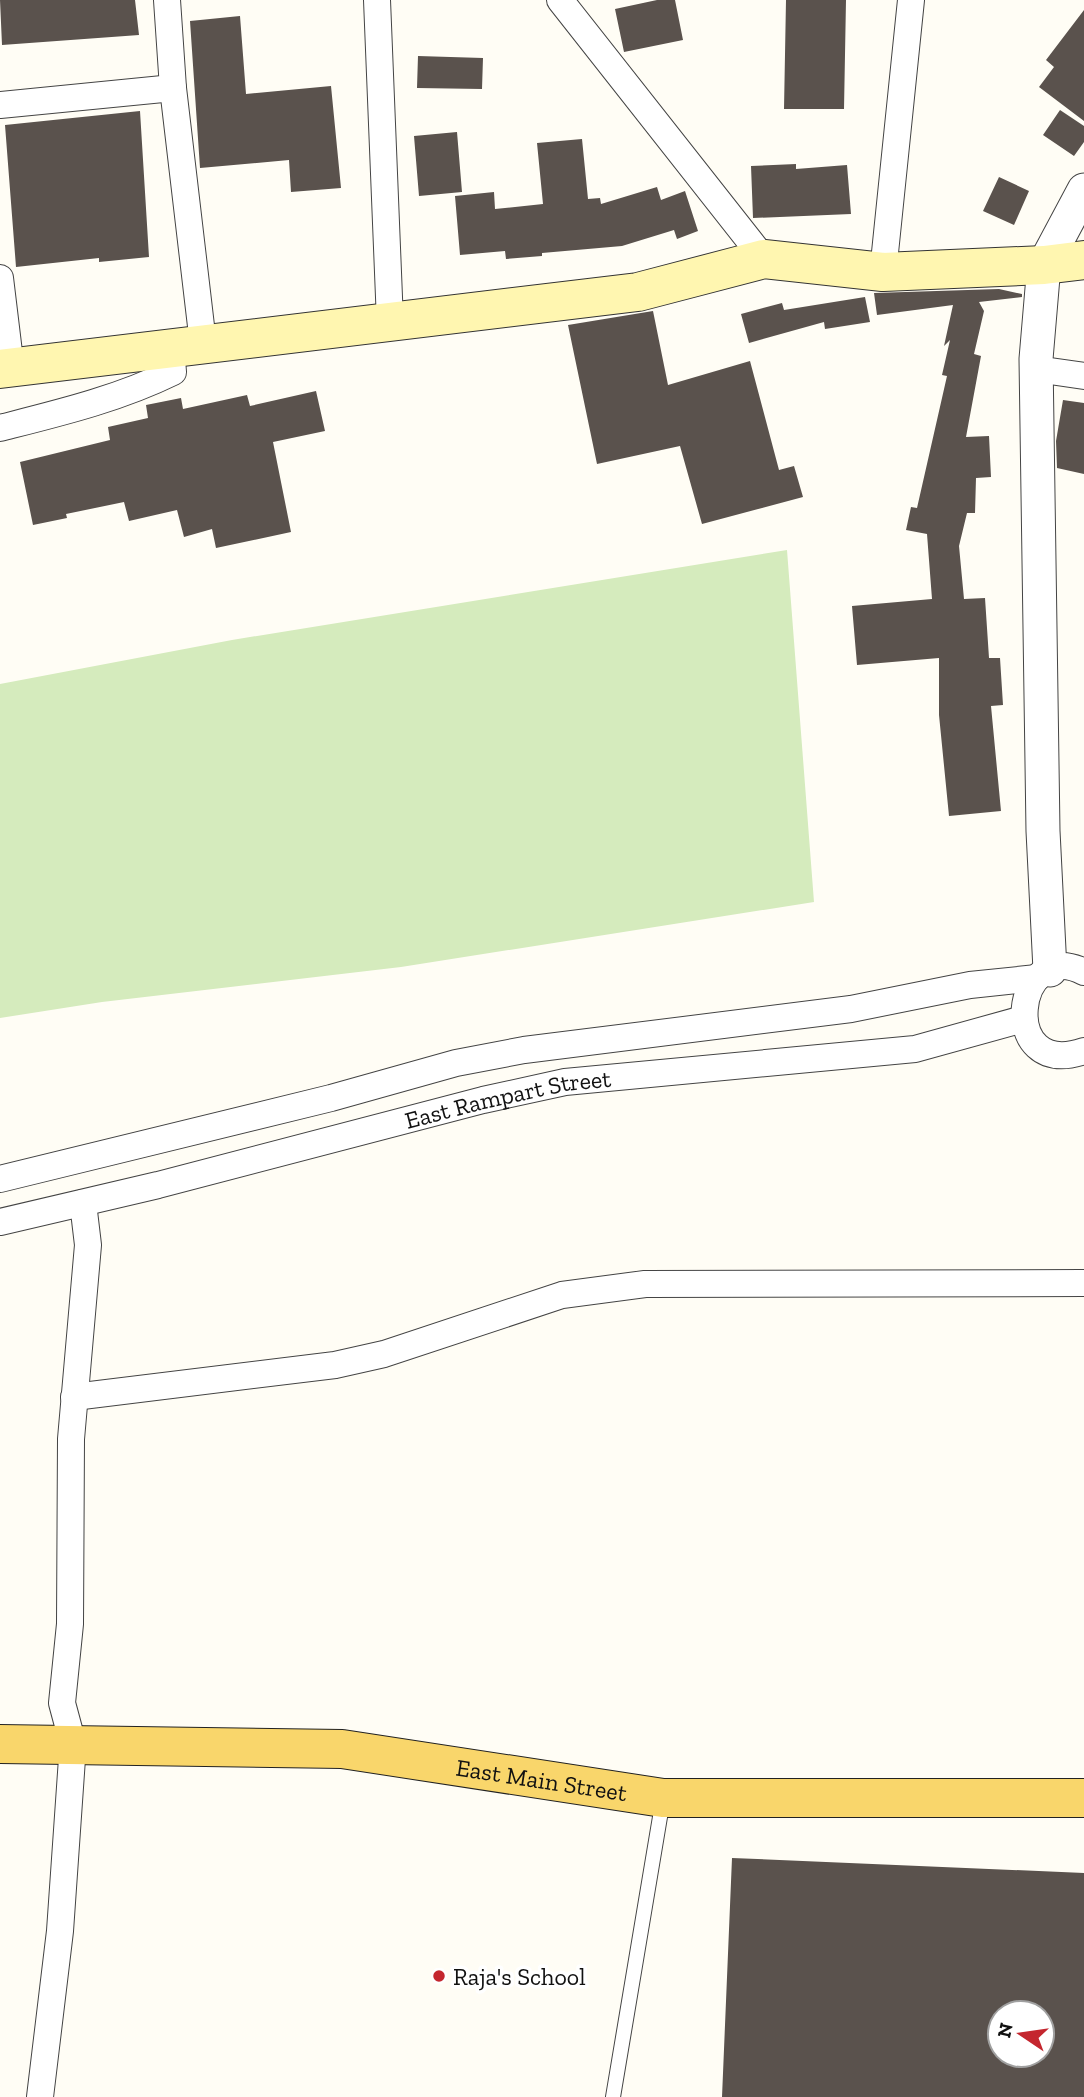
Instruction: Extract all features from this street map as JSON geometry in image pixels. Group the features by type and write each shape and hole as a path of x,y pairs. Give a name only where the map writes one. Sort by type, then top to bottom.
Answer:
{"main road":[{"path":"5,369 638,292 764,259 883,272 1044,265 1084,260"},
{"name":"East Main Street","path":"0,1744 342,1749 663,1798 1084,1798"}],"street":[{"path":"0,428 86,406 152,383 173,372 187,345 167,0"},
{"path":"377,0 390,322"},
{"path":"560,0 764,259"},
{"path":"883,272 911,0"},
{"path":"0,105 173,88"},
{"path":"1084,190 1044,265 1036,369 1044,974 1023,1004 1023,1019 1027,1032 1047,1051 1060,1055 1084,1051"},
{"path":"0,278 5,369"},
{"path":"1036,369 1084,376"},
{"path":"0,1179 331,1098 456,1063 524,1050 851,1009 970,985 1044,974 1065,967 1084,972"},
{"name":"East Rampart Street","path":"0,1222 483,1100 565,1082 915,1049 1023,1019"},
{"path":"40,2097 60,1931 74,1744 62,1703 71,1624 74,1397 88,1245 83,1203"},
{"path":"74,1397 335,1365 384,1354 562,1295 595,1289 658,1283 1084,1283"}],"lane":[{"path":"613,2097 663,1798"}],"green space":[{"path":"787,550 814,902 401,967 102,1002 0,1018 0,684 232,640"}],"building":[{"path":"0,0 135,0 139,35 2,45"},
{"path":"657,0 675,0 683,40 624,52 615,9"},
{"path":"786,0 846,0 844,109 784,109"},
{"path":"1084,10 1084,121 1039,87 1054,67 1046,60"},
{"path":"240,16 246,94 331,86 341,188 291,192 289,160 200,168 190,21"},
{"path":"418,56 483,58 482,89 417,88"},
{"path":"1060,110 1084,126 1084,142 1074,156 1043,135"},
{"path":"140,111 149,257 99,262 99,258 16,267 5,125"},
{"path":"457,132 462,192 419,196 414,136"},
{"path":"582,139 588,199 600,198 601,204 657,187 661,200 685,191 698,231 677,239 674,230 622,246 542,253 542,256 506,259 505,251 460,255 455,196 494,192 495,209 543,204 537,143"},
{"path":"796,164 796,169 847,165 851,214 753,218 751,166"},
{"path":"999,177 1029,191 1014,225 983,211"},
{"path":"999,289 1022,294 1022,297 979,302 984,311 974,354 981,356 966,437 989,436 991,477 976,478 975,513 967,513 959,546 964,599 985,598 989,658 1000,658 1003,705 991,706 1001,811 949,816 939,715 939,658 857,665 852,606 932,599 927,534 906,530 911,507 917,508 947,376 942,375 950,340 944,346 953,305 877,315 874,293"},
{"path":"865,297 870,322 825,329 824,322 749,343 741,314 782,303 784,310"},
{"path":"653,311 668,385 750,361 779,470 794,466 803,497 702,524 680,446 597,464 568,325"},
{"path":"316,391 325,431 273,442 291,532 216,548 212,529 184,537 177,510 129,521 124,502 66,514 67,518 33,525 20,462 110,440 108,427 148,418 146,405 181,398 183,409 247,395 250,406"},
{"path":"1063,400 1084,403 1084,474 1057,468 1056,441"},
{"path":"732,1858 1084,1873 1084,2097 722,2097"}],"place":[{"name":"Raja's School","path":"439,1976"}]}
